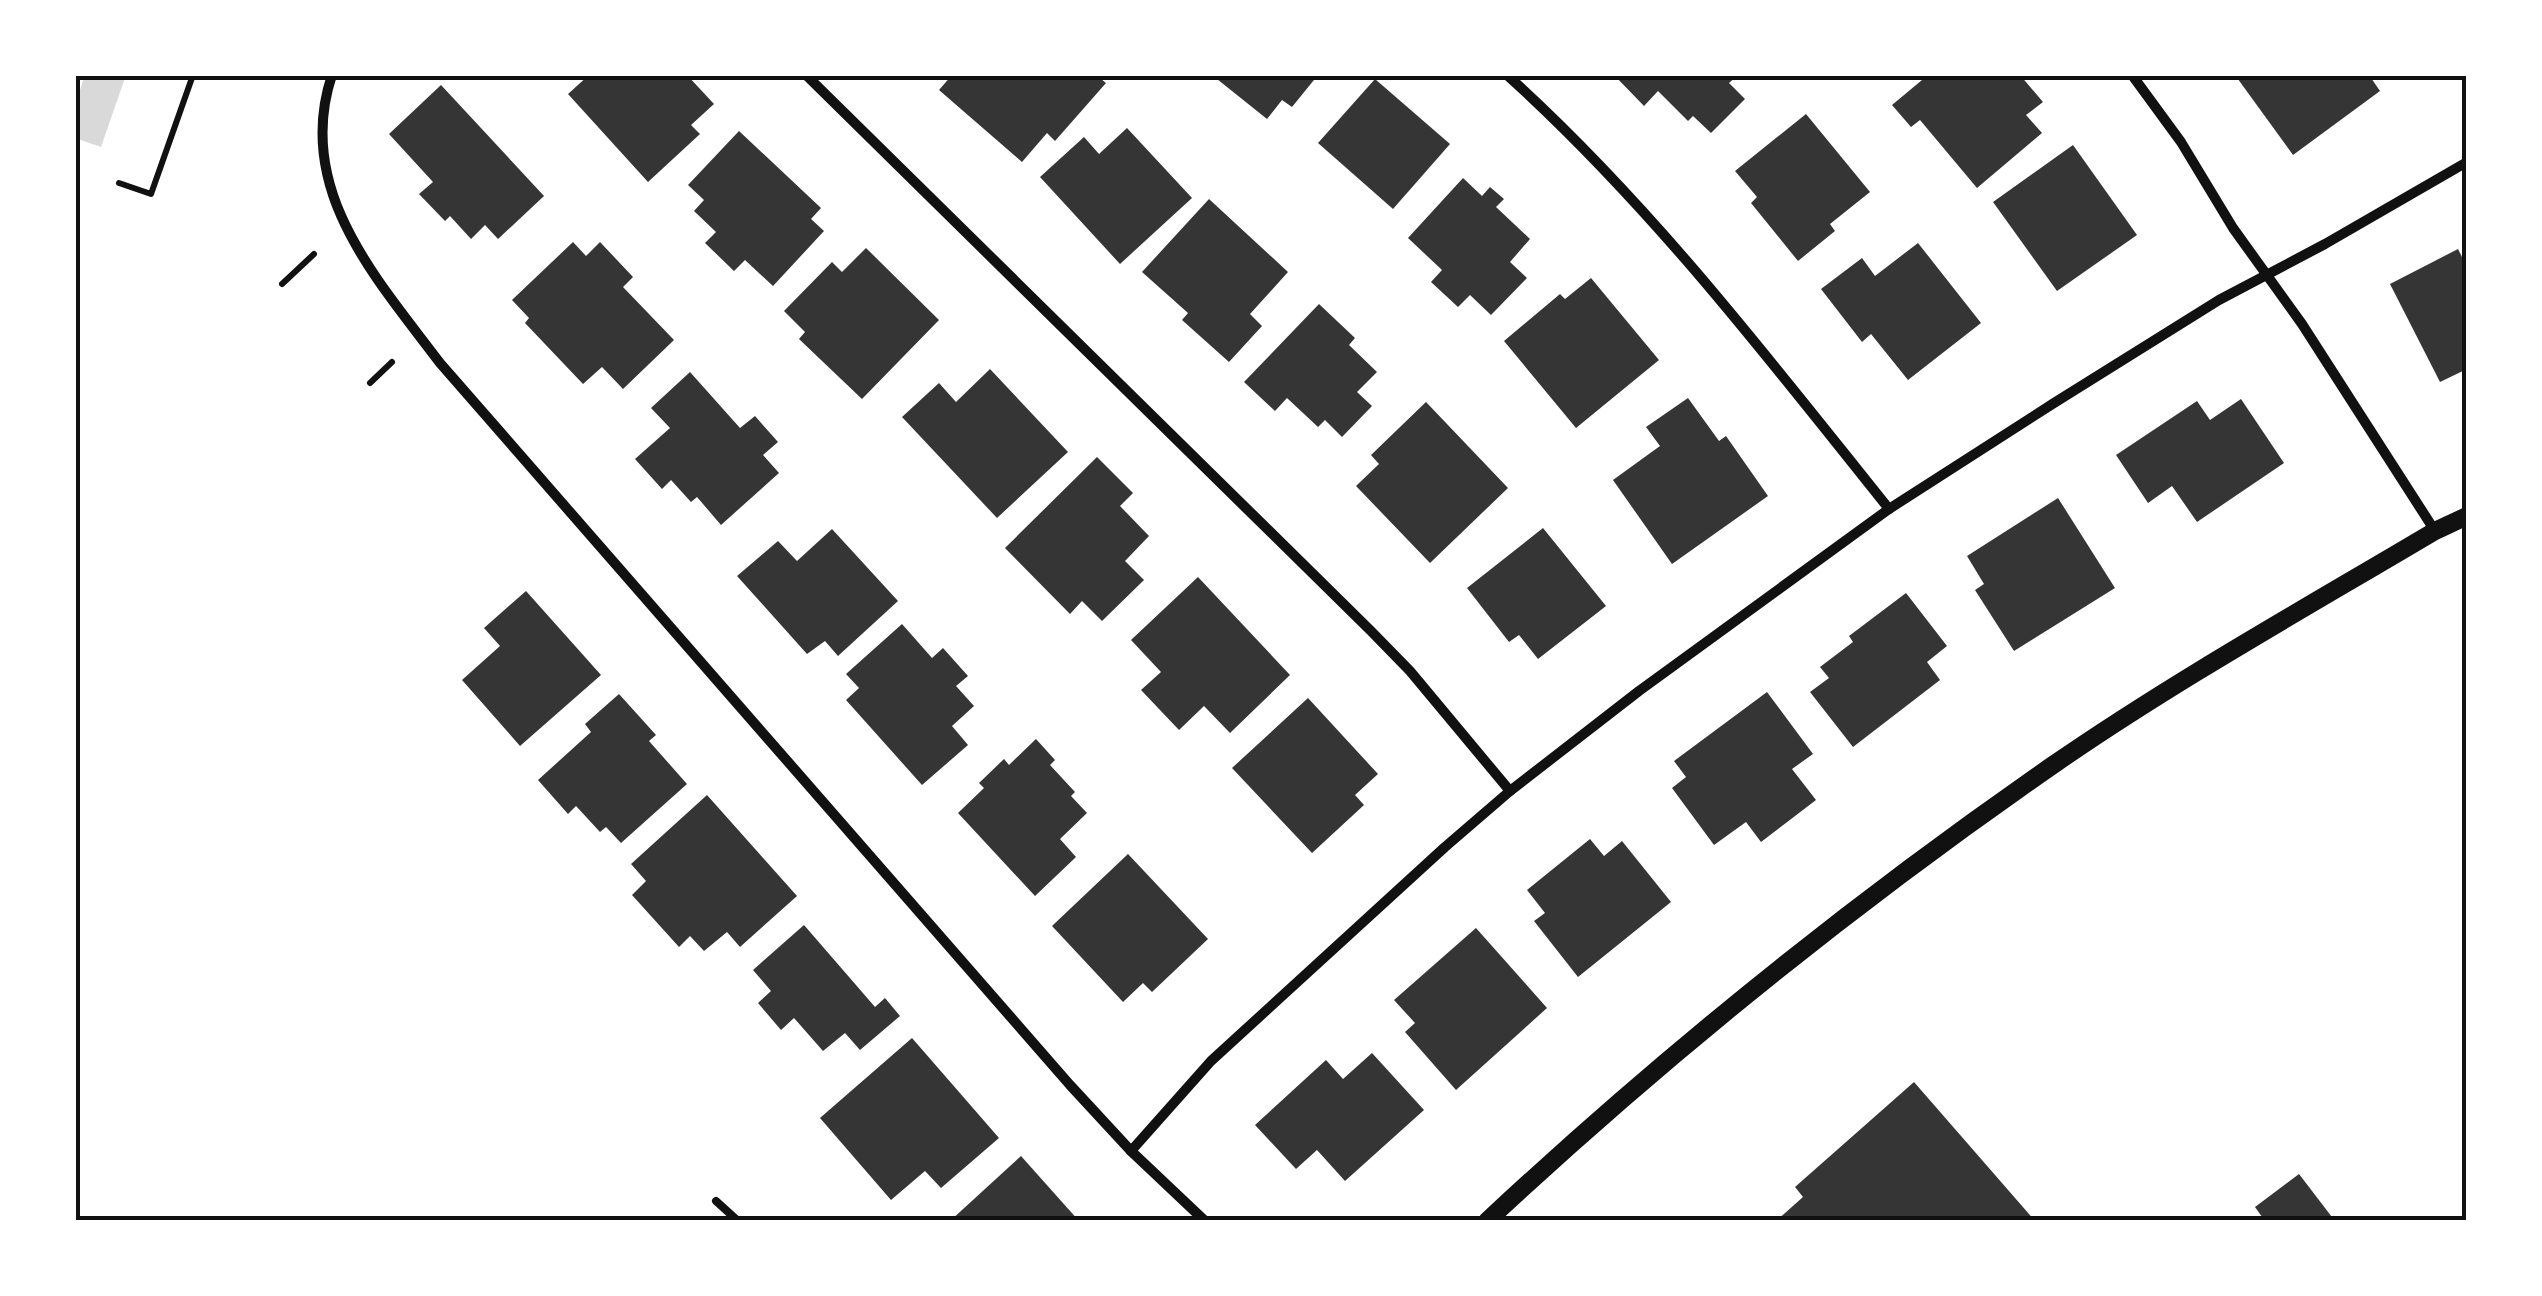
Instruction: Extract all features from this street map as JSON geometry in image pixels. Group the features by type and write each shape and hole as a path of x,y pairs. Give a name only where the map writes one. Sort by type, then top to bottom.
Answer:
{"street":[{"path":"332,75 324,107 324,157 347,232 440,363 1070,1085 1205,1221"},
{"path":"806,75 1410,671 1510,791"},
{"path":"1507,75 1662,230 1889,509"},
{"path":"2132,75 2181,142 2232,228 2302,324 2435,532"},
{"path":"1132,1151 1211,1061 1445,847 1639,691 1889,509 2264,274 2325,244 2467,162"},
{"path":"1487,1221 1669,1058 1932,851 2056,763 2182,681 2467,516"}],"lane":[{"path":"716,1201 738,1221"}],"path":[{"path":"120,183 151,194 192,75"},
{"path":"282,284 314,254"},
{"path":"370,384 392,362"}],"shaded area":[{"path":"85,75 126,75 101,147 75,138 75,105"}],"building":[{"path":"589,75 687,75 714,104 691,125 700,134 648,182 568,94"},
{"path":"952,75 1096,75 1106,83 1055,141 1047,133 1022,162 939,90"},
{"path":"1212,75 1318,75 1292,107 1282,100 1267,119"},
{"path":"1614,75 1738,75 1729,83 1745,99 1711,133 1693,116 1688,121 1658,91 1644,106"},
{"path":"1928,75 2020,75 2043,102 2026,115 2042,133 1977,188 1920,120 1911,127 1892,105"},
{"path":"2235,75 2369,75 2380,91 2293,155"},
{"path":"1375,79 1450,144 1393,209 1318,143"},
{"path":"441,85 544,196 498,239 485,225 471,239 450,216 445,221 419,194 433,182 389,134"},
{"path":"1806,114 1870,192 1830,224 1835,231 1798,261 1751,203 1757,197 1735,171"},
{"path":"1127,128 1192,198 1120,264 1040,177 1084,137 1099,154"},
{"path":"739,131 821,208 811,219 824,231 773,286 745,260 734,271 705,243 716,232 694,211 704,200 688,185"},
{"path":"2073,145 2137,235 2057,291 1993,202"},
{"path":"1463,178 1482,196 1490,187 1504,199 1496,207 1530,239 1510,262 1527,278 1491,315 1470,295 1458,307 1431,282 1442,270 1408,238"},
{"path":"1209,199 1288,272 1250,314 1262,326 1229,362 1182,320 1188,313 1142,272"},
{"path":"573,242 586,256 600,242 633,277 623,287 674,340 623,389 602,367 583,384 525,323 529,318 512,300"},
{"path":"1918,243 1981,323 1908,380 1871,334 1862,342 1821,289 1862,258 1875,276"},
{"path":"866,248 939,320 862,399 799,339 805,332 784,311 832,262 842,272"},
{"path":"2458,249 2467,267 2467,369 2440,382 2390,284"},
{"path":"1591,278 1659,360 1576,428 1504,341 1560,294 1565,299"},
{"path":"1319,304 1355,338 1349,345 1377,372 1357,392 1372,406 1342,437 1325,420 1318,427 1287,398 1275,411 1244,382"},
{"path":"990,369 1068,452 997,518 902,417 939,383 956,402"},
{"path":"690,372 740,428 755,416 778,442 763,455 779,473 721,525 697,497 691,502 671,480 662,489 635,459 670,428 651,408"},
{"path":"1688,398 1719,441 1726,436 1768,496 1672,564 1613,480 1660,446 1646,427"},
{"path":"2241,399 2284,463 2197,522 2172,486 2148,503 2116,455 2197,401 2210,420"},
{"path":"1426,402 1508,488 1430,563 1356,486 1379,464 1371,455"},
{"path":"1097,457 1133,493 1120,506 1149,536 1125,561 1144,580 1102,621 1082,601 1070,614 1005,548"},
{"path":"2058,498 2115,588 2014,651 1975,590 1984,584 1967,556"},
{"path":"1543,528 1606,606 1538,659 1519,635 1509,642 1467,588"},
{"path":"832,529 898,601 838,656 825,641 807,654 737,576 778,541 797,561"},
{"path":"1198,577 1290,675 1230,733 1204,706 1179,730 1141,690 1161,672 1131,640"},
{"path":"526,591 601,675 520,746 462,680 500,646 484,628"},
{"path":"1906,593 1947,646 1927,662 1940,680 1853,747 1810,692 1829,678 1820,667 1853,642 1849,636"},
{"path":"902,624 932,658 943,648 968,676 956,686 974,706 952,726 968,745 922,785 846,700 859,688 846,674"},
{"path":"1767,692 1813,754 1792,769 1816,800 1761,842 1746,822 1714,845 1672,788 1686,777 1674,761"},
{"path":"619,694 656,735 649,741 687,784 621,843 606,827 600,832 576,806 568,814 538,780 591,732 585,724"},
{"path":"1308,698 1378,774 1355,795 1364,805 1312,853 1232,768"},
{"path":"1036,739 1055,760 1050,765 1075,792 1071,796 1087,813 1060,839 1076,857 1035,896 958,813 984,788 979,783 1004,759 1009,765"},
{"path":"707,795 797,896 740,947 727,932 704,951 690,936 679,947 632,895 646,881 631,864"},
{"path":"1590,839 1604,856 1622,841 1671,902 1578,977 1534,921 1545,913 1527,890"},
{"path":"1128,854 1208,939 1152,992 1143,983 1123,1002 1052,926"},
{"path":"804,925 875,1007 885,998 900,1016 860,1050 845,1033 823,1051 794,1018 781,1030 758,1003 771,991 753,970"},
{"path":"1476,928 1547,1008 1456,1090 1405,1032 1415,1023 1394,1000"},
{"path":"912,1038 999,1138 941,1188 925,1171 891,1200 820,1118"},
{"path":"1372,1053 1424,1110 1345,1181 1317,1150 1296,1169 1255,1125 1326,1060 1343,1079"},
{"path":"1914,1082 2035,1221 1776,1221 1803,1197 1795,1187"},
{"path":"1021,1156 1079,1221 950,1221"},
{"path":"2299,1174 2335,1221 2265,1221 2255,1207"}]}
